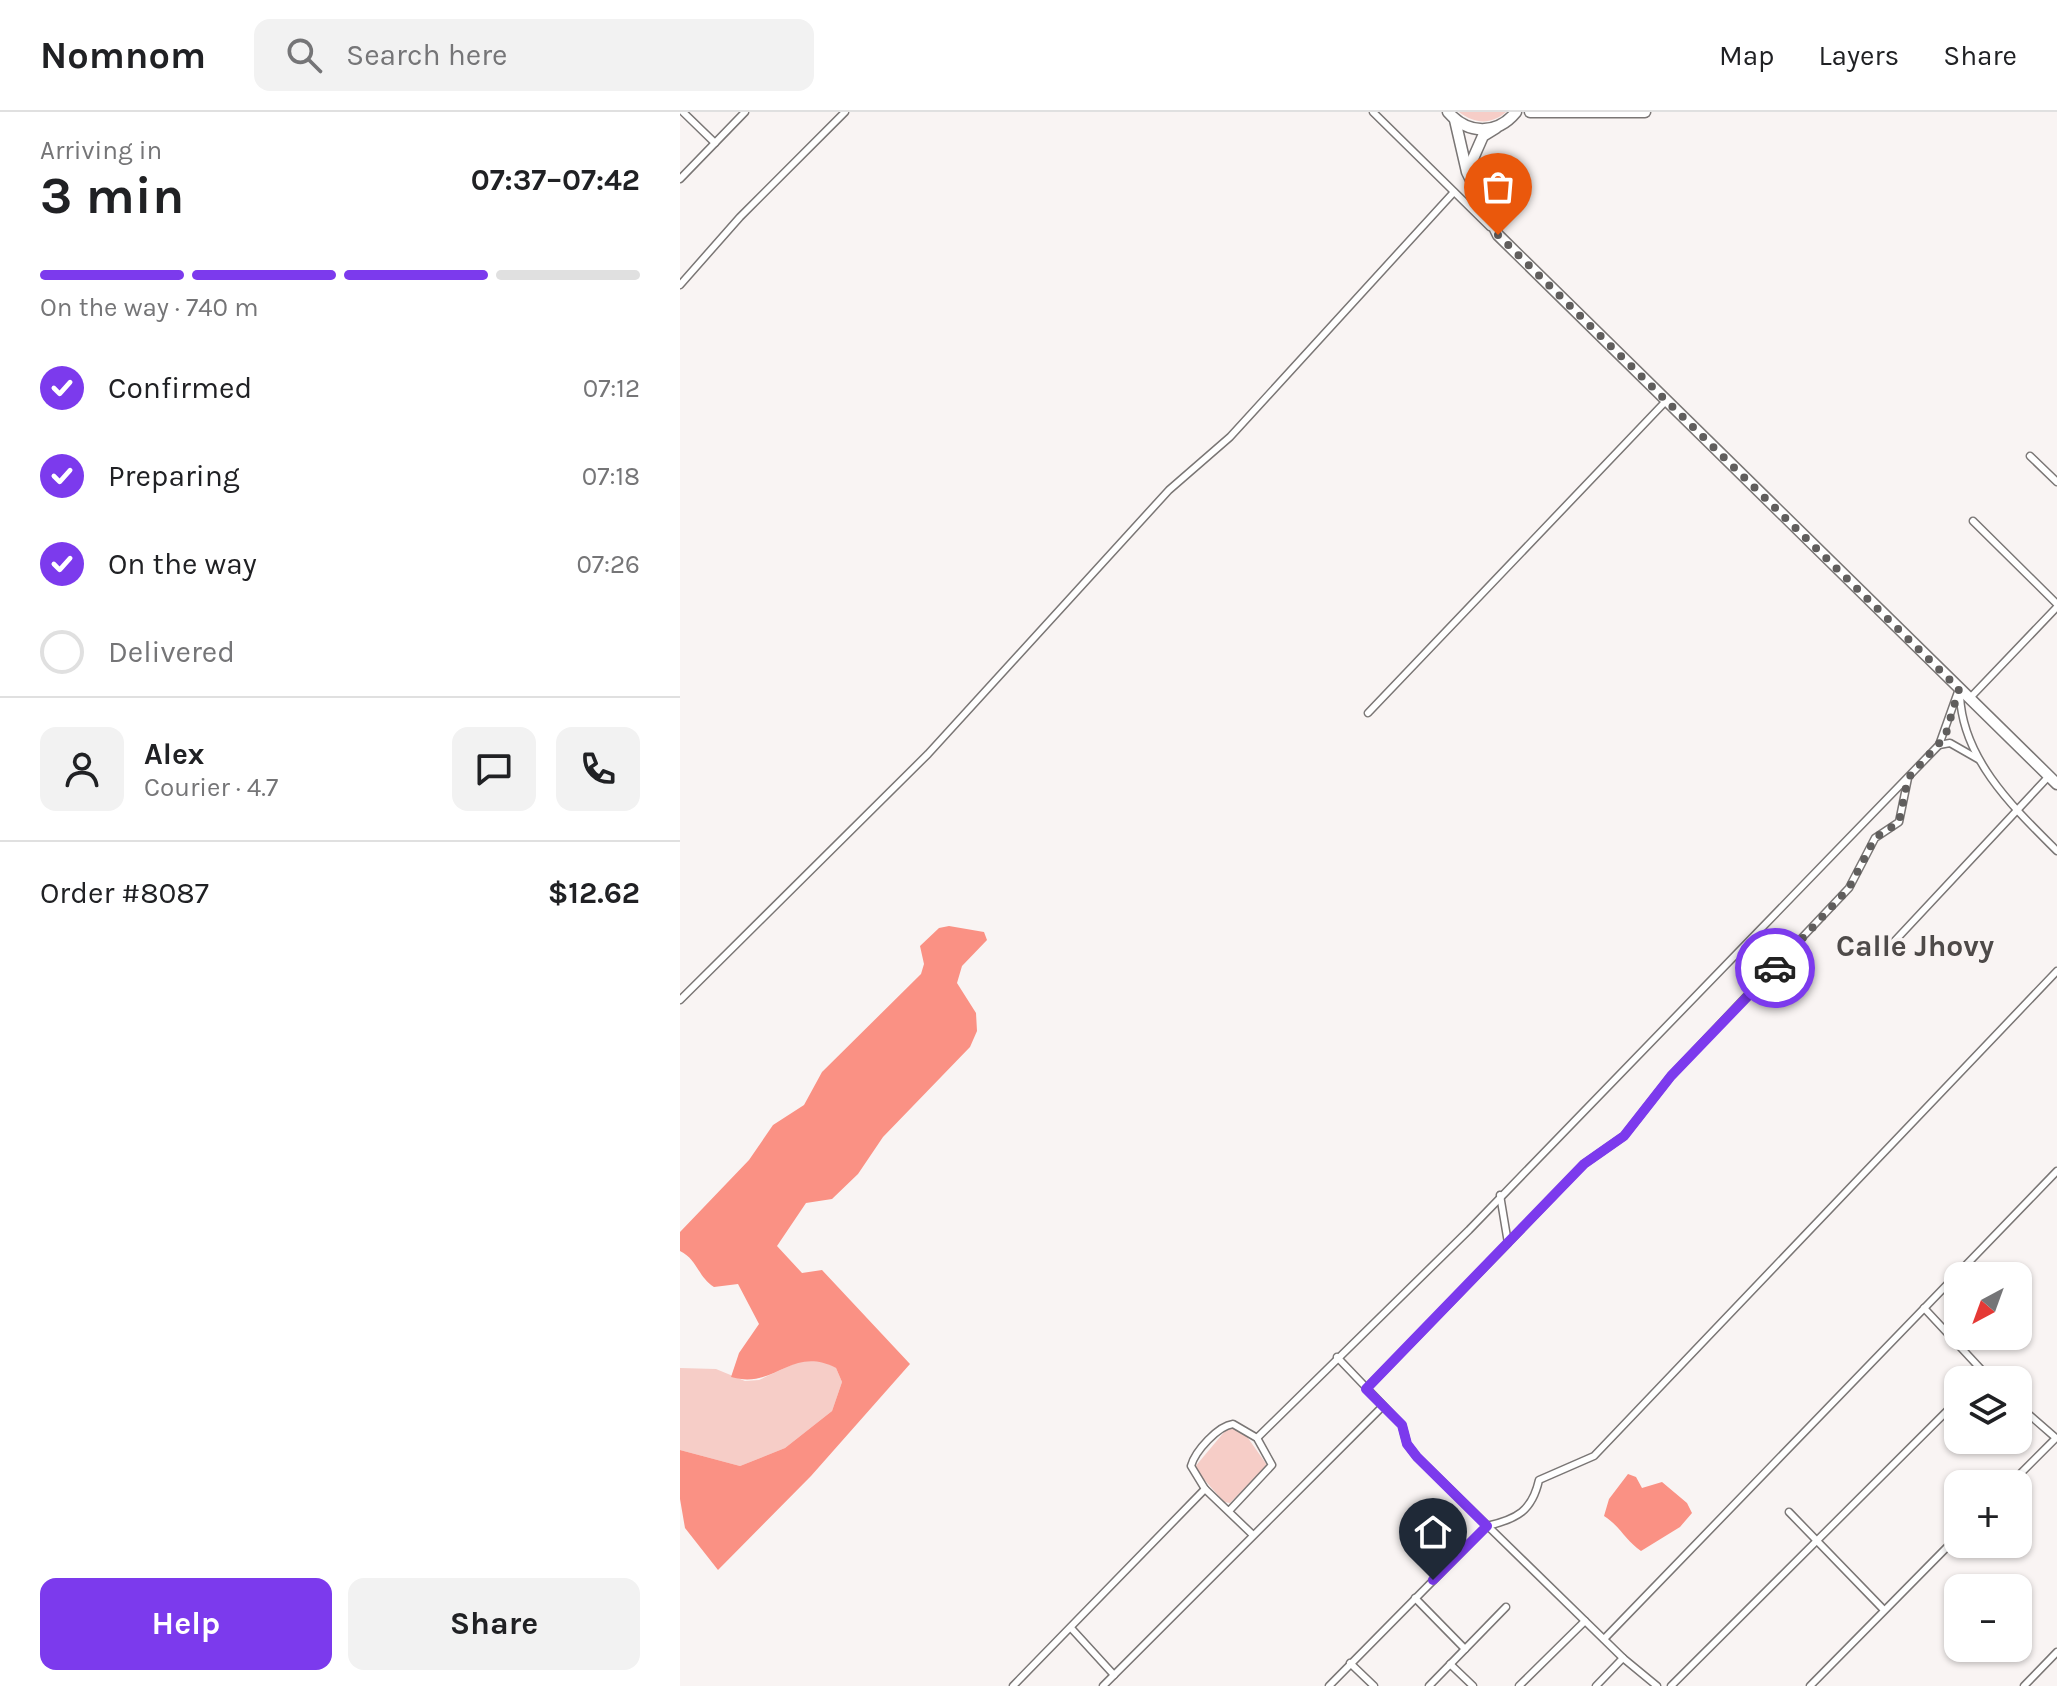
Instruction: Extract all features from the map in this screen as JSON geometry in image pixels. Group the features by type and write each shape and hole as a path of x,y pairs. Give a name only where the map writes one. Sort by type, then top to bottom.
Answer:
{"main road":[{"path":"1467,172 1483,136 1513,116 1530,112 1645,112"},
{"path":"1452,116 1482,130 1497,127"},
{"path":"1452,116 1467,172 1498,235 2053,780"}],"street":[{"path":"683,112 715,143"},
{"path":"680,179 745,112"},
{"path":"680,285 740,217 845,112"},
{"path":"1373,112 1498,235"},
{"path":"680,1000 928,754 1169,490 1230,437 1454,192"},
{"path":"1368,713 1666,401"},
{"path":"2030,456 2057,482"},
{"path":"1969,699 2057,605 1973,521"},
{"path":"1257,1438 1500,1195 1939,745 1959,689"},
{"path":"1959,689 1961,720 1981,761 2017,812 2057,851"},
{"path":"1939,745 1950,743 1981,761"},
{"path":"1366,1389 1584,1164 1624,1136 1671,1076 1849,888 1875,838 1899,822 1908,778"},
{"path":"1890,946 2017,812 2053,780"},
{"path":"1329,1686 1487,1526 1511,1521 1527,1510 1535,1498 1539,1480 1594,1456 2057,971"},
{"path":"1604,1639 2057,1171"},
{"path":"1500,1195 1508,1243"},
{"path":"1924,1308 1977,1366"},
{"path":"1337,1357 1402,1425 1407,1444 1417,1457 1623,1658 1657,1686"},
{"path":"1103,1686 1383,1406"},
{"path":"1671,1686 1944,1414"},
{"path":"2024,1470 2056,1438 2032,1417"},
{"path":"1229,1511 1270,1470 1271,1461 1257,1438 1233,1424 1225,1425 1192,1461 1192,1471 1205,1489 1253,1535"},
{"path":"1013,1686 1205,1489"},
{"path":"1789,1512 1884,1610"},
{"path":"1810,1686 1944,1550"},
{"path":"1415,1598 1465,1649"},
{"path":"1429,1686 1506,1607"},
{"path":"1519,1686 1585,1621"},
{"path":"1071,1628 1114,1675"},
{"path":"2024,1686 2057,1652"},
{"path":"1596,1686 1623,1658"},
{"path":"1350,1663 1374,1686"},
{"path":"1450,1664 1473,1686"}],"shaded area":[{"path":"1459,112 1506,112 1495,119 1483,121"},
{"path":"949,926 984,932 987,940 962,966 957,983 976,1013 977,1031 970,1047 883,1137 858,1174 832,1199 806,1203 777,1246 802,1273 822,1270 910,1364 811,1476 718,1570 685,1528 680,1499 680,1450 740,1466 785,1448 832,1411 842,1382 836,1368 820,1362 795,1364 760,1378 731,1377 739,1353 759,1324 738,1284 714,1287 680,1251 680,1232 749,1160 773,1125 804,1105 822,1072 921,974 924,964 920,946 939,928"},
{"path":"819,1359 836,1368 842,1382 832,1411 785,1448 740,1466 680,1450 680,1368 716,1369 745,1381 759,1380 800,1361"},
{"path":"1233,1428 1243,1431 1267,1465 1230,1503 1224,1502 1194,1468 1225,1431"},
{"path":"1628,1474 1636,1477 1642,1488 1662,1482 1687,1503 1692,1513 1680,1527 1641,1551 1604,1516 1609,1499"}],"way so far":[{"path":"1498,235 1959,689 1945,737 1908,778 1899,822 1875,838 1849,888 1775,968"}],"district":[{"name":"Calle Jhovy","path":"1915,946"}],"route":[{"path":"1433,1580 1487,1526 1417,1457 1407,1444 1402,1425 1366,1389 1584,1164 1624,1136 1671,1076 1775,968"}]}
